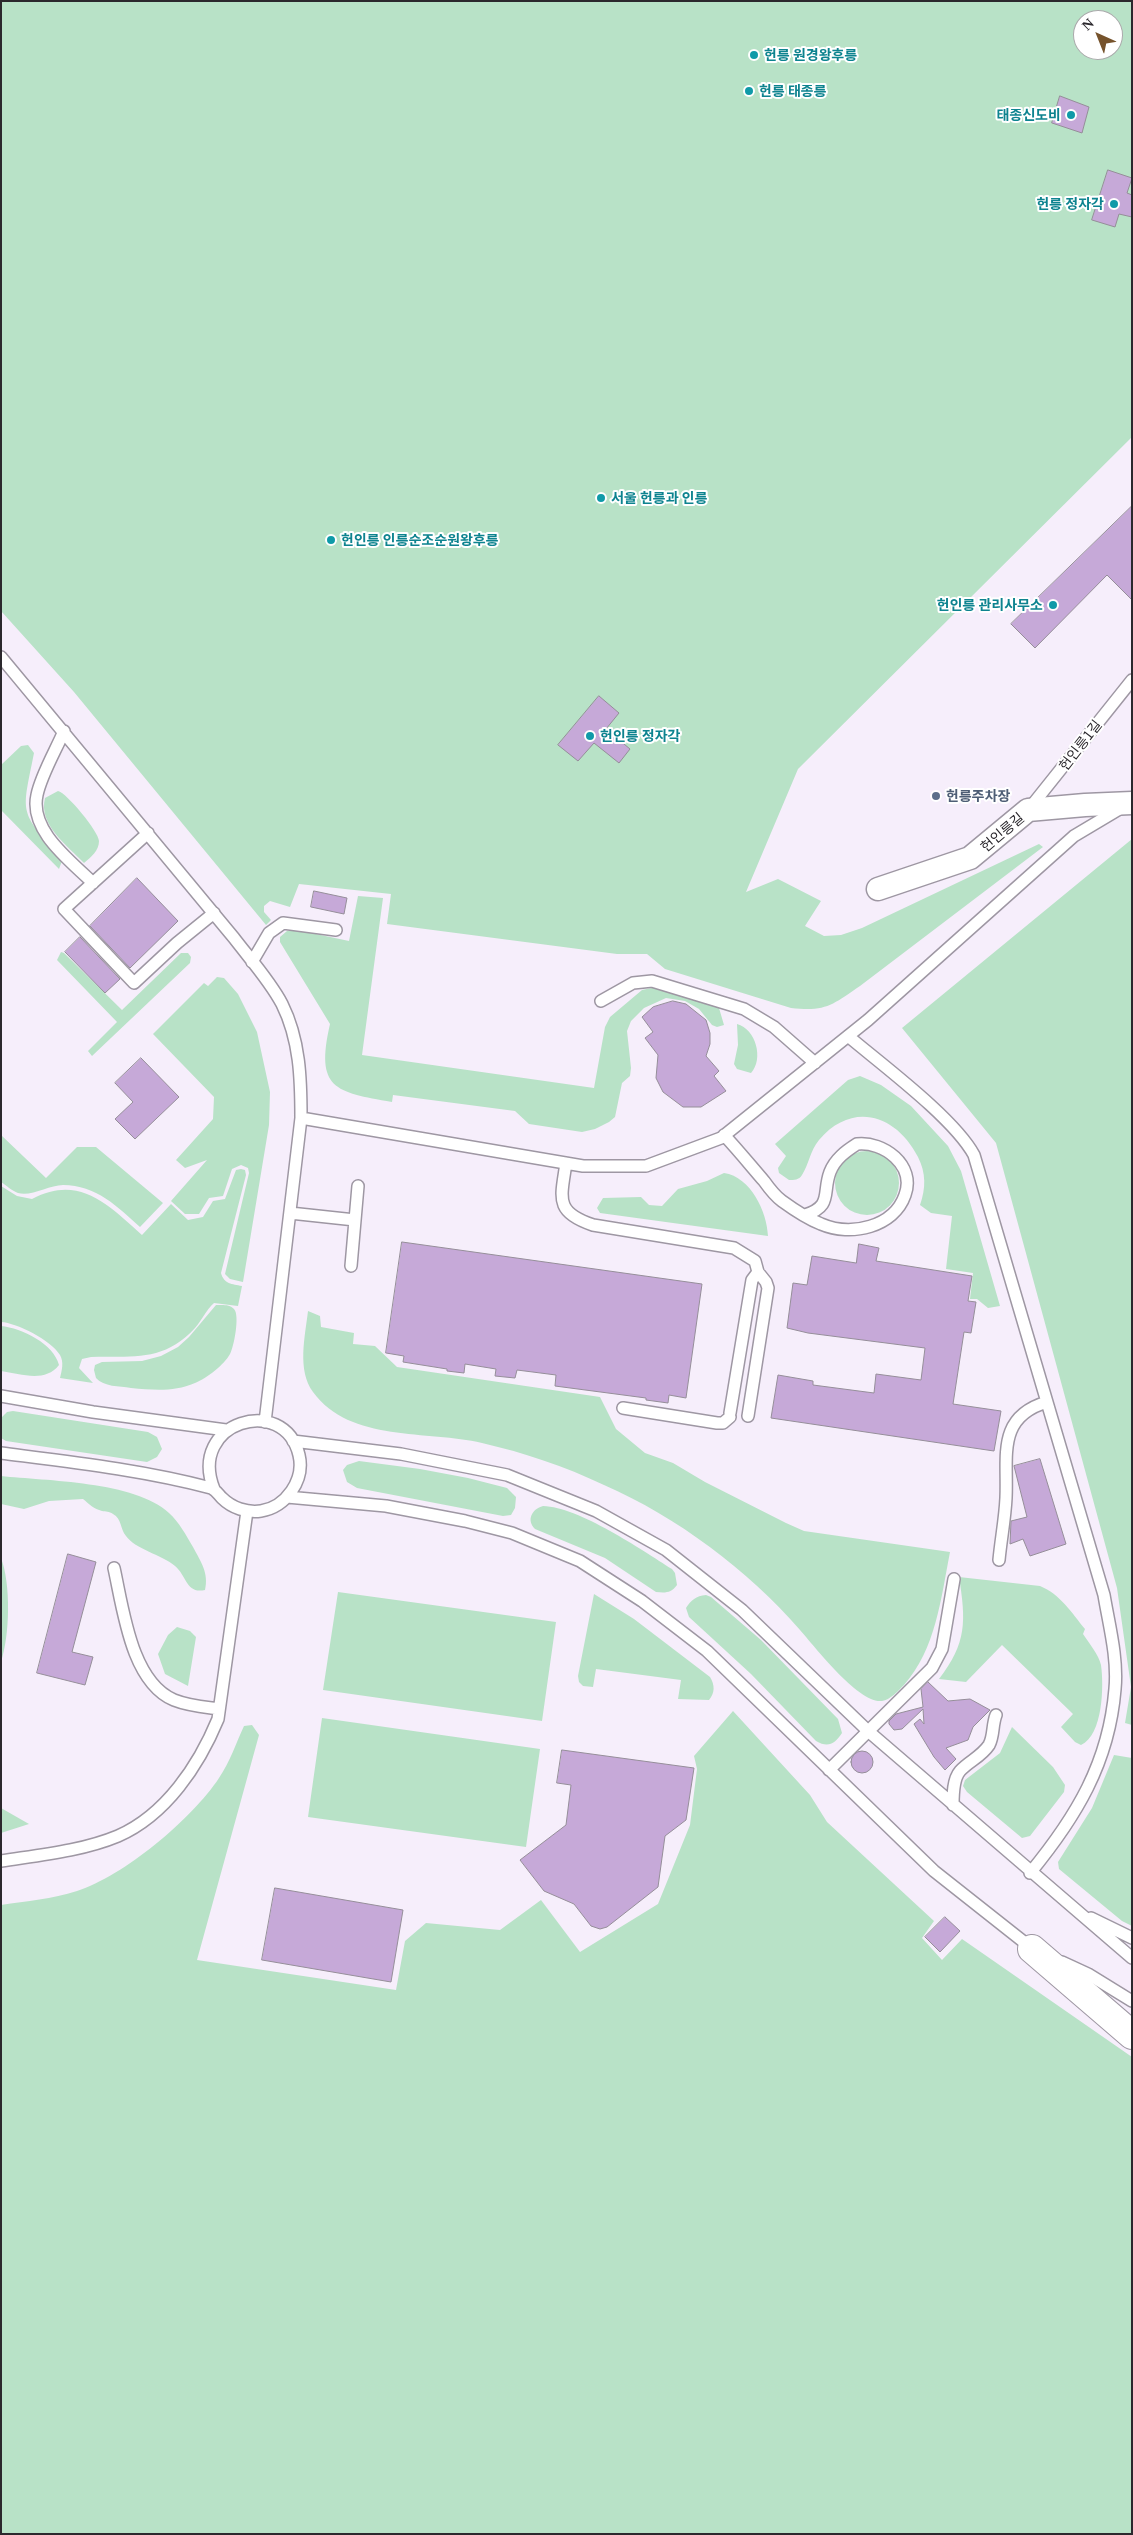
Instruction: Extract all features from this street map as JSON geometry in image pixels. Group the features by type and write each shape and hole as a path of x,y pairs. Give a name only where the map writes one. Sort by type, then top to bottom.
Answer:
{"highway":[{"path":"1032,1949 1132,2035"}],"street":[{"name":"헌인릉길","path":"878,889 970,858 1028,810 1085,804 1130,803"}],"lane":[{"path":"1,657 214,913 282,1005 289,1023 302,1076 301,1118 265,1422"},
{"name":"헌인릉1길","path":"1028,810 1132,680"},
{"path":"64,731 37,794 36,806 43,830 93,883"},
{"path":"301,1118 583,1166 646,1166 724,1135 848,1036 1074,836 1130,803"},
{"path":"148,833 64,910 134,983 177,943 214,913"},
{"path":"252,962 269,933 283,923 290,922 336,930"},
{"path":"602,1001 633,983 652,981 744,1009 774,1027 815,1063"},
{"path":"848,1036 937,1113 971,1149 1104,1595 1112,1642 1116,1688 1109,1723 1091,1783 1068,1825 1030,1873"},
{"path":"724,1135 780,1200 805,1215 822,1225 842,1229 861,1229 889,1218 905,1195 907,1185 902,1166 890,1152 883,1148 874,1144 857,1144 834,1164 830,1173 826,1197 822,1205 818,1210 805,1215"},
{"path":"566,1163 561,1200 567,1212 578,1220 593,1226 734,1248 754,1261 758,1272 768,1288 748,1416"},
{"path":"351,1266 358,1186"},
{"path":"290,1212 355,1220"},
{"path":"623,1408 723,1423 730,1415 752,1280 758,1272"},
{"path":"1,1396 93,1412 226,1430"},
{"path":"999,1560 1006,1500 1007,1441 1014,1423 1020,1417 1036,1406 1047,1402"},
{"path":"254,1420 265,1422 283,1430 293,1441 299,1455 300,1470 296,1484 287,1497 275,1506 261,1511 247,1511 232,1506 214,1489 208,1470 210,1455 216,1441 226,1430 239,1422 254,1420"},
{"path":"293,1441 401,1454 507,1475 596,1511 666,1550 689,1566 742,1610 868,1731 1030,1873 1132,1958"},
{"path":"1,1453 113,1469 214,1489"},
{"path":"287,1497 386,1506 465,1521 512,1533 580,1561 642,1601 708,1651 934,1871 1032,1949 1088,1974 1132,2001"},
{"path":"1,1861 91,1845 119,1835 134,1827 169,1797 190,1772 207,1746 219,1709 247,1511"},
{"path":"114,1568 133,1649 141,1667 155,1686 172,1699 195,1706 219,1709"},
{"path":"829,1770 932,1668 942,1650 954,1579"},
{"path":"953,1805 954,1790 959,1772 985,1751 990,1742 996,1715"},
{"path":"1075,1911 1132,1938"}],"green space":[{"name":"서울 헌릉과 인릉","path":"1,1 1132,1 1132,437 798,769 746,892 778,879 821,901 805,926 824,936 841,935 862,928 1039,844 1043,847 860,986 828,1006 813,1009 791,1008 665,969 647,954 617,954 387,924 391,894 299,884 290,907 270,901 264,906 264,912 271,920 266,925 74,692 1,611"},
{"path":"28,745 34,753 27,788 27,810 30,820 37,830 60,857 62,861 59,869 1,810 1,765 21,746"},
{"path":"58,791 75,805 98,836 98,848 84,863 56,834 46,817 44,808 45,798"},
{"path":"1132,839 1132,1725 1125,1723 1131,1687 1117,1588 996,1143 902,1028"},
{"path":"358,896 383,898 362,1055 594,1088 605,1027 610,1017 642,990 656,987 719,1008 724,1025 717,1027 712,1025 699,1009 685,1001 666,998 644,1008 631,1021 627,1031 631,1068 630,1076 622,1083 615,1117 595,1129 582,1132 529,1124 515,1111 393,1095 392,1102 356,1095 334,1084 328,1075 325,1062 330,1024 280,942 280,937 287,931 297,930 349,941"},
{"path":"61,952 122,1010 181,953 188,953 191,957 190,963 92,1056 88,1051 117,1022 57,960"},
{"path":"217,977 224,978 238,994 257,1032 270,1092 269,1125 243,1282 230,1279 225,1274 249,1173 248,1168 241,1165 232,1169 223,1196 209,1198 199,1214 185,1214 171,1201 207,1160 185,1168 176,1160 213,1119 214,1097 153,1034 204,983 208,986"},
{"path":"737,1024 749,1032 756,1045 757,1060 751,1073 737,1069 734,1064 738,1045"},
{"path":"860,1076 881,1085 911,1106 948,1146 961,1171 1000,1306 988,1308 977,1299 970,1299 973,1273 946,1269 952,1216 931,1213 920,1205 924,1181 921,1163 909,1142 886,1122 873,1118 859,1117 845,1120 832,1128 819,1140 799,1178 789,1180 779,1173 778,1168 786,1156 775,1144 848,1080"},
{"path":"1,1135 46,1178 77,1147 96,1147 163,1203 140,1227 106,1198 86,1189 63,1185 29,1193 18,1193 1,1182"},
{"path":"867,1151 879,1153 890,1160 897,1171 899,1183 897,1195 890,1206 879,1213 867,1215 855,1213 844,1206 837,1195 835,1183 837,1171 844,1160 855,1153"},
{"path":"236,1170 245,1170 246,1175 221,1273 226,1281 242,1286 238,1306 214,1303 195,1328 183,1339 172,1347 160,1352 147,1355 82,1359 79,1368 93,1383 60,1378 62,1360 56,1349 33,1333 16,1325 1,1322 1,1186 17,1196 32,1199 49,1192 79,1191 105,1204 142,1235 171,1204 188,1220 203,1217 213,1201 225,1199"},
{"path":"724,1173 734,1176 750,1188 761,1207 768,1236 600,1213 597,1208 603,1198 641,1197 649,1205 662,1206 678,1189 707,1181"},
{"path":"216,1305 232,1307 236,1312 235,1338 232,1350 227,1358 215,1371 205,1378 179,1388 156,1390 112,1386 96,1378 95,1365 102,1362 142,1361 161,1356 178,1347"},
{"path":"308,1311 320,1316 321,1327 354,1333 353,1344 375,1346 397,1367 600,1397 616,1429 645,1453 673,1463 705,1482 804,1531 950,1552 936,1622 915,1671 891,1697 882,1701 872,1700 862,1694 838,1673 780,1608 758,1587 710,1547 658,1513 589,1478 514,1451 482,1443 391,1432 347,1420 329,1408 313,1392 308,1383 303,1353"},
{"path":"1,1326 18,1330 36,1338 51,1350 59,1365 53,1371 40,1376 1,1371"},
{"path":"13,1411 148,1432 157,1437 162,1449 157,1457 147,1462 6,1441 1,1438 1,1418 7,1412"},
{"path":"359,1461 420,1469 507,1488 516,1497 515,1508 511,1515 503,1516 357,1488 347,1482 343,1470 347,1465"},
{"path":"1,1476 89,1484 135,1494 154,1502 173,1517 188,1538 204,1568 206,1578 205,1590 199,1591 190,1587 179,1570 170,1562 130,1541 116,1516 110,1512 96,1509 83,1499 49,1501 24,1509 1,1504"},
{"path":"543,1506 558,1508 592,1521 627,1541 672,1569 675,1573 677,1585 668,1592 656,1592 605,1558 535,1529 531,1522 533,1512"},
{"path":"1,1558 8,1595 8,1624 1,1662"},
{"path":"959,1577 1040,1586 1060,1599 1085,1629 1083,1634 1100,1661 1102,1685 1098,1721 1088,1740 1081,1745 1075,1742 1061,1727 1073,1714 1002,1645 966,1682 939,1679 955,1654 962,1631 963,1606"},
{"path":"338,1592 556,1622 542,1721 323,1690"},
{"path":"594,1594 634,1619 710,1677 714,1689 709,1700 678,1699 681,1680 596,1669 593,1687 583,1686 579,1682 578,1676"},
{"path":"706,1595 711,1597 761,1640 838,1719 842,1733 837,1740 831,1744 816,1741 751,1674 689,1617 686,1608 688,1605 697,1597"},
{"path":"177,1627 190,1631 196,1637 188,1686 165,1674 158,1654 168,1635"},
{"path":"733,1711 810,1795 827,1822 934,1921 922,1938 942,1960 962,1939 1132,2057 1132,2534 1,2534 1,1905 68,1894 95,1884 115,1873 156,1844 175,1828 207,1794 226,1766 244,1726 252,1725 259,1735 197,1960 396,1990 405,1941 426,1923 500,1930 541,1900 580,1952 658,1904 690,1825 697,1769 694,1756"},
{"path":"322,1718 540,1749 526,1847 308,1817"},
{"path":"1012,1727 1053,1767 1065,1785 1064,1792 1030,1836 1022,1838 967,1792 963,1786 965,1780 1000,1753"},
{"path":"1114,1755 1132,1758 1132,1926 1122,1921 1059,1869 1058,1862 1092,1808"},
{"path":"1,1808 29,1824 1,1833"}],"building":[{"name":"태종신도비","path":"1060,96 1089,107 1082,133 1052,123"},
{"name":"헌릉 정자각","path":"1108,170 1132,178 1127,193 1132,195 1132,217 1119,214 1115,227 1092,220"},
{"path":"1132,506 1132,600 1107,575 1035,648 1011,624"},
{"name":"헌인릉 정자각","path":"599,696 619,713 606,729 630,749 619,763 594,743 578,761 558,745"},
{"path":"137,878 178,921 130,968 90,926"},
{"path":"314,891 347,898 344,914 311,907"},
{"path":"80,937 120,979 105,993 65,952"},
{"path":"673,1001 686,1004 706,1020 710,1033 710,1044 706,1056 719,1071 714,1076 726,1091 701,1107 683,1107 663,1092 656,1078 658,1055 645,1038 653,1032 642,1017 653,1007"},
{"path":"141,1058 179,1097 135,1139 115,1119 133,1102 115,1083"},
{"path":"402,1242 702,1284 686,1398 669,1395 668,1403 646,1400 646,1398 555,1386 556,1375 517,1370 515,1378 495,1376 496,1369 465,1364 464,1373 447,1371 447,1369 403,1362 404,1356 386,1353"},
{"path":"859,1244 879,1248 876,1261 972,1276 968,1301 976,1302 971,1333 964,1332 953,1404 1001,1411 994,1451 771,1418 778,1375 813,1381 813,1385 874,1393 876,1374 921,1380 925,1348 808,1333 787,1328 793,1283 807,1285 812,1256 856,1263"},
{"path":"1040,1459 1066,1544 1030,1556 1023,1539 1010,1544 1011,1521 1027,1517 1014,1466"},
{"path":"68,1554 96,1562 72,1652 93,1657 85,1685 37,1673"},
{"path":"928,1682 948,1701 970,1699 990,1710 973,1727 968,1740 946,1748 956,1759 945,1770 934,1757 914,1724 920,1719 924,1724 923,1709 902,1729 894,1730 889,1724 889,1721 896,1714 923,1707 921,1689"},
{"path":"562,1750 694,1768 686,1820 665,1836 658,1887 607,1927 600,1929 591,1926 574,1904 544,1891 520,1860 566,1825 571,1785 557,1783"},
{"path":"858,1751 866,1751 873,1758 873,1766 866,1773 858,1773 851,1766 851,1758"},
{"path":"275,1888 403,1910 391,1982 262,1960"},
{"path":"945,1917 960,1931 940,1952 925,1937"}],"place":[{"name":"헌릉 원경왕후릉","path":"754,55"},
{"name":"헌릉 태종릉","path":"749,91"},
{"name":"태종신도비","path":"1071,115"},
{"name":"헌릉 정자각","path":"1114,204"},
{"name":"서울 헌릉과 인릉","path":"601,498"},
{"name":"헌인릉 인릉순조순원왕후릉","path":"331,540"},
{"name":"헌인릉 관리사무소","path":"1053,605"},
{"name":"헌인릉 정자각","path":"590,736"},
{"name":"헌릉주차장","path":"936,796"}]}
